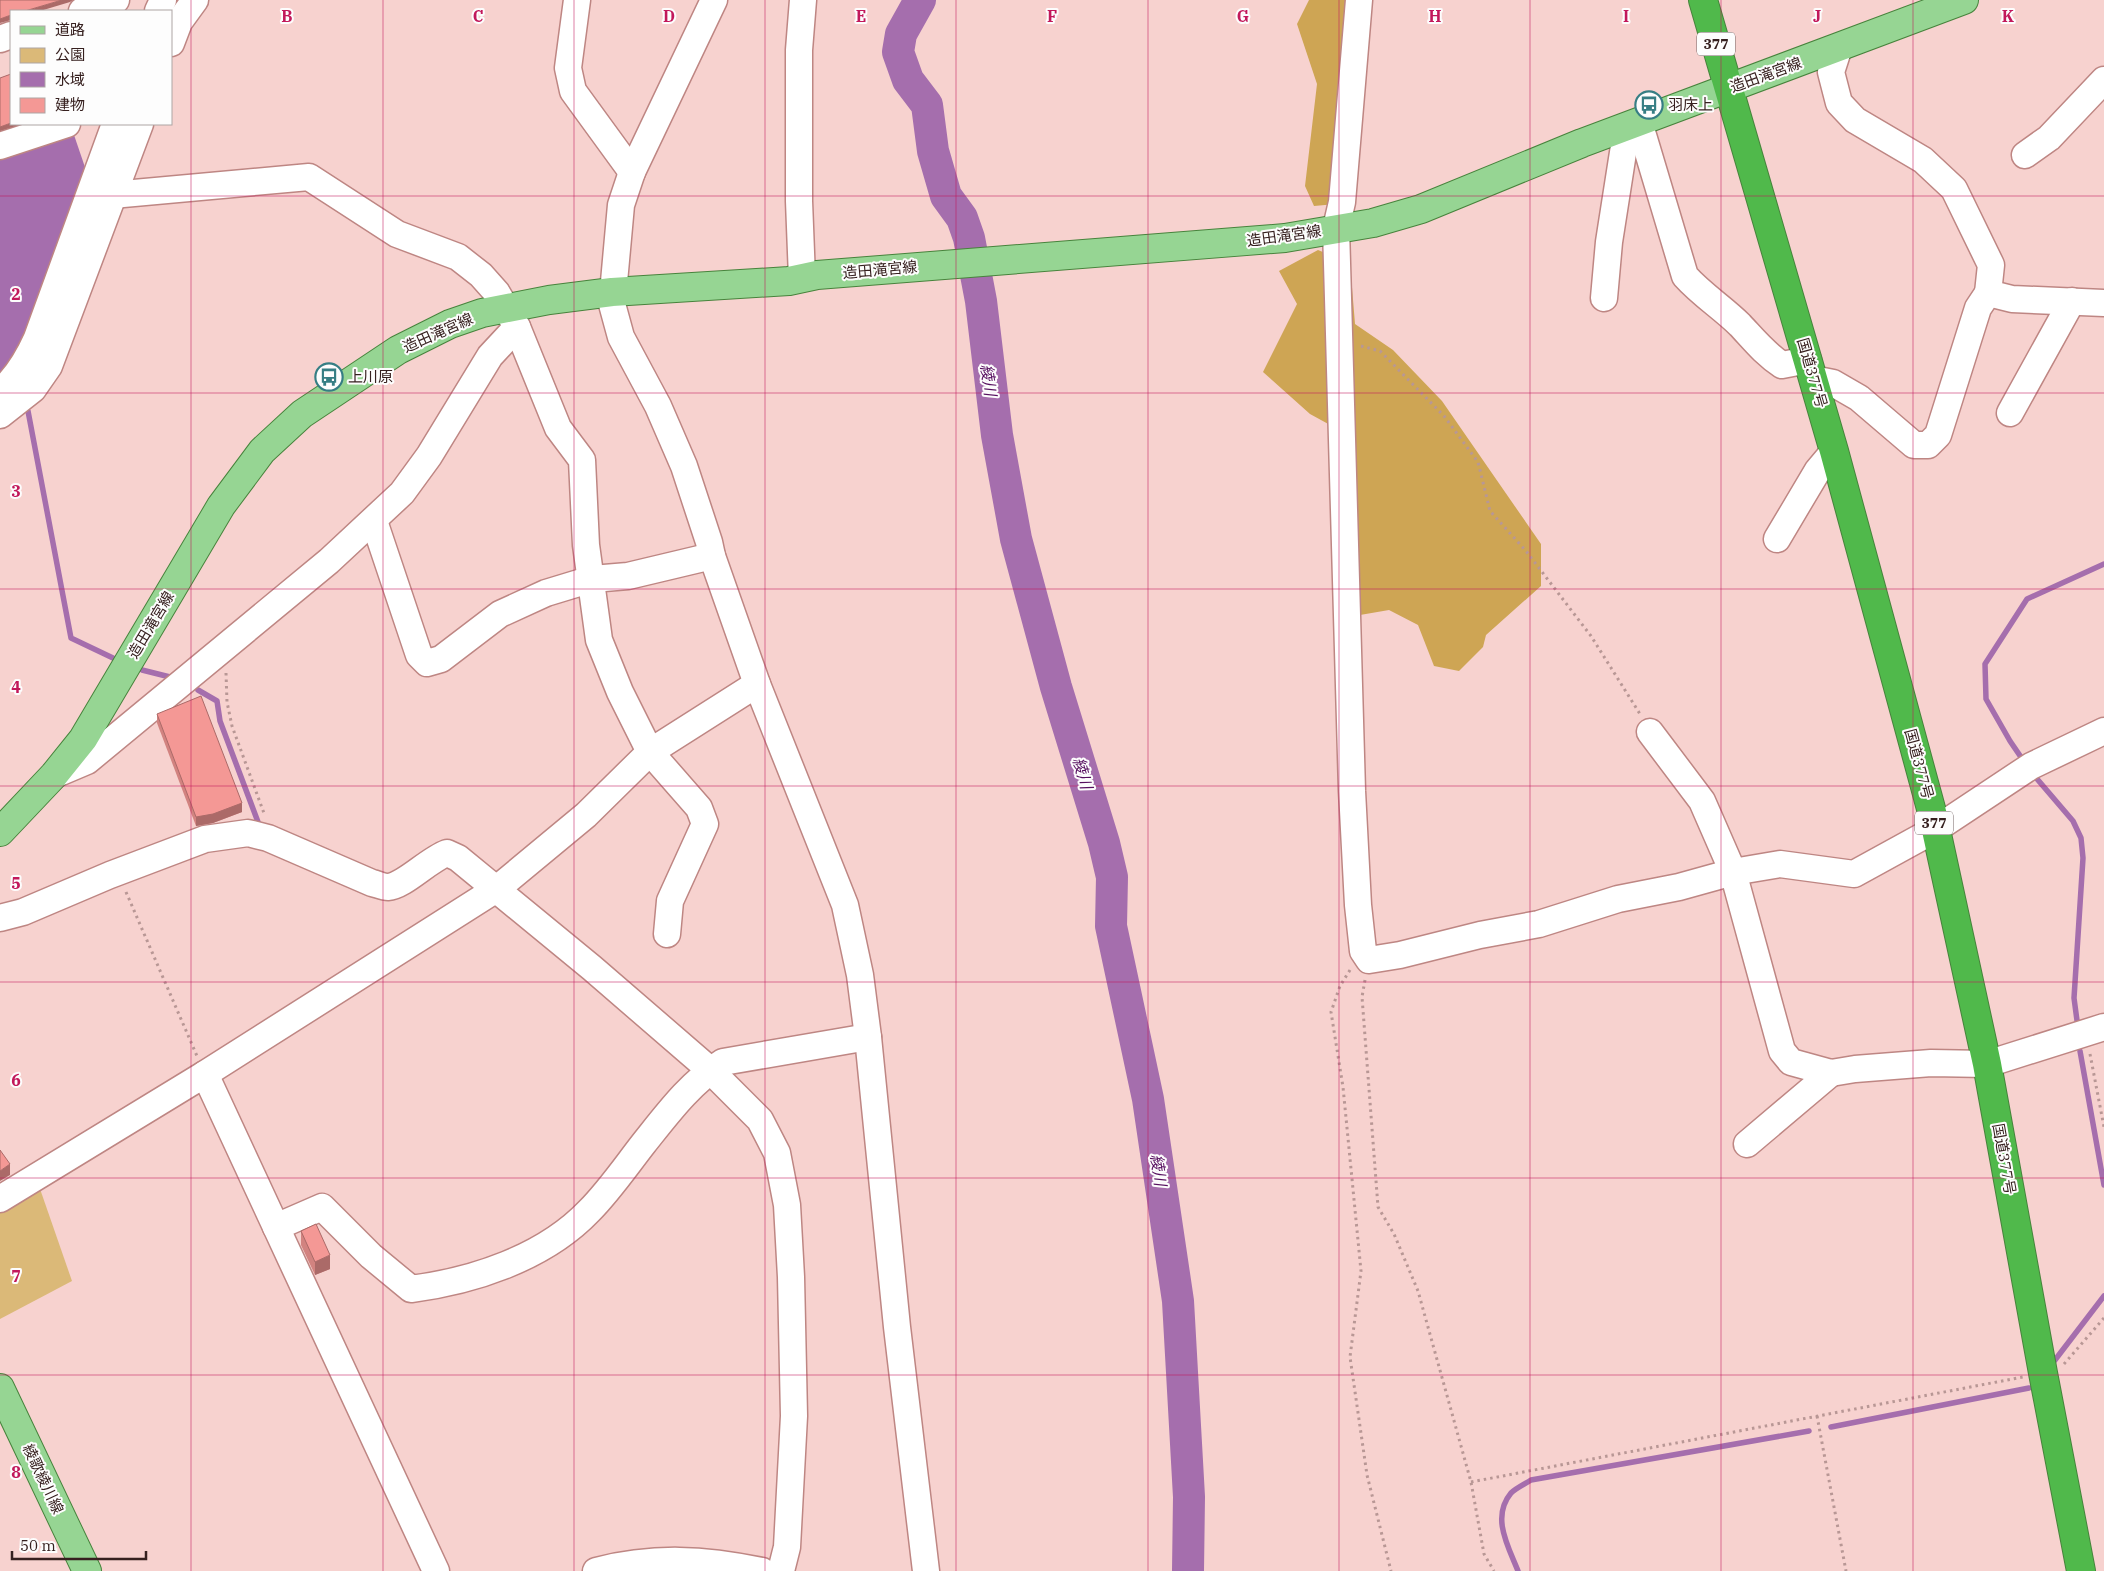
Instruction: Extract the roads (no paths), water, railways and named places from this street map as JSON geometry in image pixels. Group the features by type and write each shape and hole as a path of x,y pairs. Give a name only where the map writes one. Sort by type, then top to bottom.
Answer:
{"highway":[{"name":"国道377号","path":"1703,0 1834,451 1936,829 1988,1064 2043,1373 2081,1571"}],"main road":[{"name":"造田滝宮線","path":"0,832 54,775 83,739 222,506 262,451 302,414 398,350 450,324 482,313 511,318 612,292 673,289 1285,238 1374,223 1421,209 1633,124 1964,0"},
{"name":"綾歌綾川線","path":"0,1388 87,1571"}],"street":[{"path":"85,10 116,0"},
{"path":"172,40 179,22 195,0"},
{"path":"577,0 568,68 573,91 632,172"},
{"path":"714,0 632,172 621,205 612,304 621,337 658,406 684,466 712,556 757,684 845,904 860,975 868,1037 897,1327 926,1571"},
{"path":"803,0 799,50 799,201 803,278"},
{"path":"1359,0 1342,202 1336,228 1352,791 1358,905 1366,955 1400,955 1480,935 1539,924 1618,899 1679,887 1733,872 1780,864 1854,874 1936,829 2027,769 2104,731"},
{"path":"1633,124 1685,276 1700,293 1739,324 1767,355 1782,365 1811,370 1859,398 1914,445 1928,445 1938,434 1978,308 1988,293 1991,265 1954,189 1923,160 1855,120 1839,103 1832,72 1839,47"},
{"path":"2025,155 2049,138 2104,80"},
{"path":"1604,298 1609,242 1633,124"},
{"path":"0,146 64,125"},
{"path":"0,392 20,370 38,338 115,125"},
{"path":"0,415 33,388 49,366 112,194 140,125"},
{"path":"112,194 308,177 397,234 458,257 481,275 497,293 511,318 558,428 582,460 586,545 599,640 620,692 650,752 699,808 705,824 670,901 667,934"},
{"path":"1988,293 2012,299 2104,303"},
{"path":"2010,413 2072,301"},
{"path":"54,775 87,761 226,647 374,521 402,494 429,456 511,318"},
{"path":"1777,539 1818,470 1834,451"},
{"path":"374,521 419,655 427,663 441,659 500,614 546,593 592,579 628,576 712,556"},
{"path":"0,1199 205,1074 498,888 586,815 650,752 757,684"},
{"path":"1650,732 1702,801 1733,872 1782,1051 1791,1062 1831,1073 1855,1069 1931,1063 1988,1064 2095,1030"},
{"path":"2,915 23,912 110,875 205,839 248,833 268,838 372,883 388,887 399,884 434,858 447,853 458,858 498,888 710,1070 760,1120 777,1153 787,1206 791,1277 794,1416 786,1547 781,1571"},
{"path":"276,1228 322,1207 371,1256 411,1289 442,1285 513,1262 562,1235 589,1212 683,1095 710,1070 723,1062 737,1058 868,1037"},
{"path":"1747,1144 1831,1073"},
{"path":"205,1074 436,1571"},
{"path":"596,1571 670,1559 728,1564 762,1571"}],"water":[{"path":"73,132 89,179 23,351 0,379 0,156"}],"waterway":[{"path":"172,10 178,0"},
{"name":"綾川","path":"920,0 901,34 898,52 908,80 927,105 933,151 946,196 962,218 969,238 981,301 997,435 1016,539 1056,687 1104,843 1112,877 1111,926 1148,1099 1178,1301 1189,1497 1188,1571"},
{"path":"28,411 71,638 113,658"},
{"path":"2025,763 1986,699 1985,664 2027,599 2104,564"},
{"path":"142,670 174,678"},
{"path":"198,690 217,701 220,721 259,829"},
{"path":"2032,773 2073,821 2081,838 2083,858 2074,998 2078,1028"},
{"path":"2080,1051 2104,1185"},
{"path":"2055,1360 2104,1296"},
{"path":"1831,1427 2029,1388"},
{"path":"1518,1571 1503,1532 1502,1512 1505,1502 1511,1493 1531,1480 1809,1431"}],"place":[{"name":"羽床上","path":"1649,105"},
{"name":"上川原","path":"329,377"}]}
